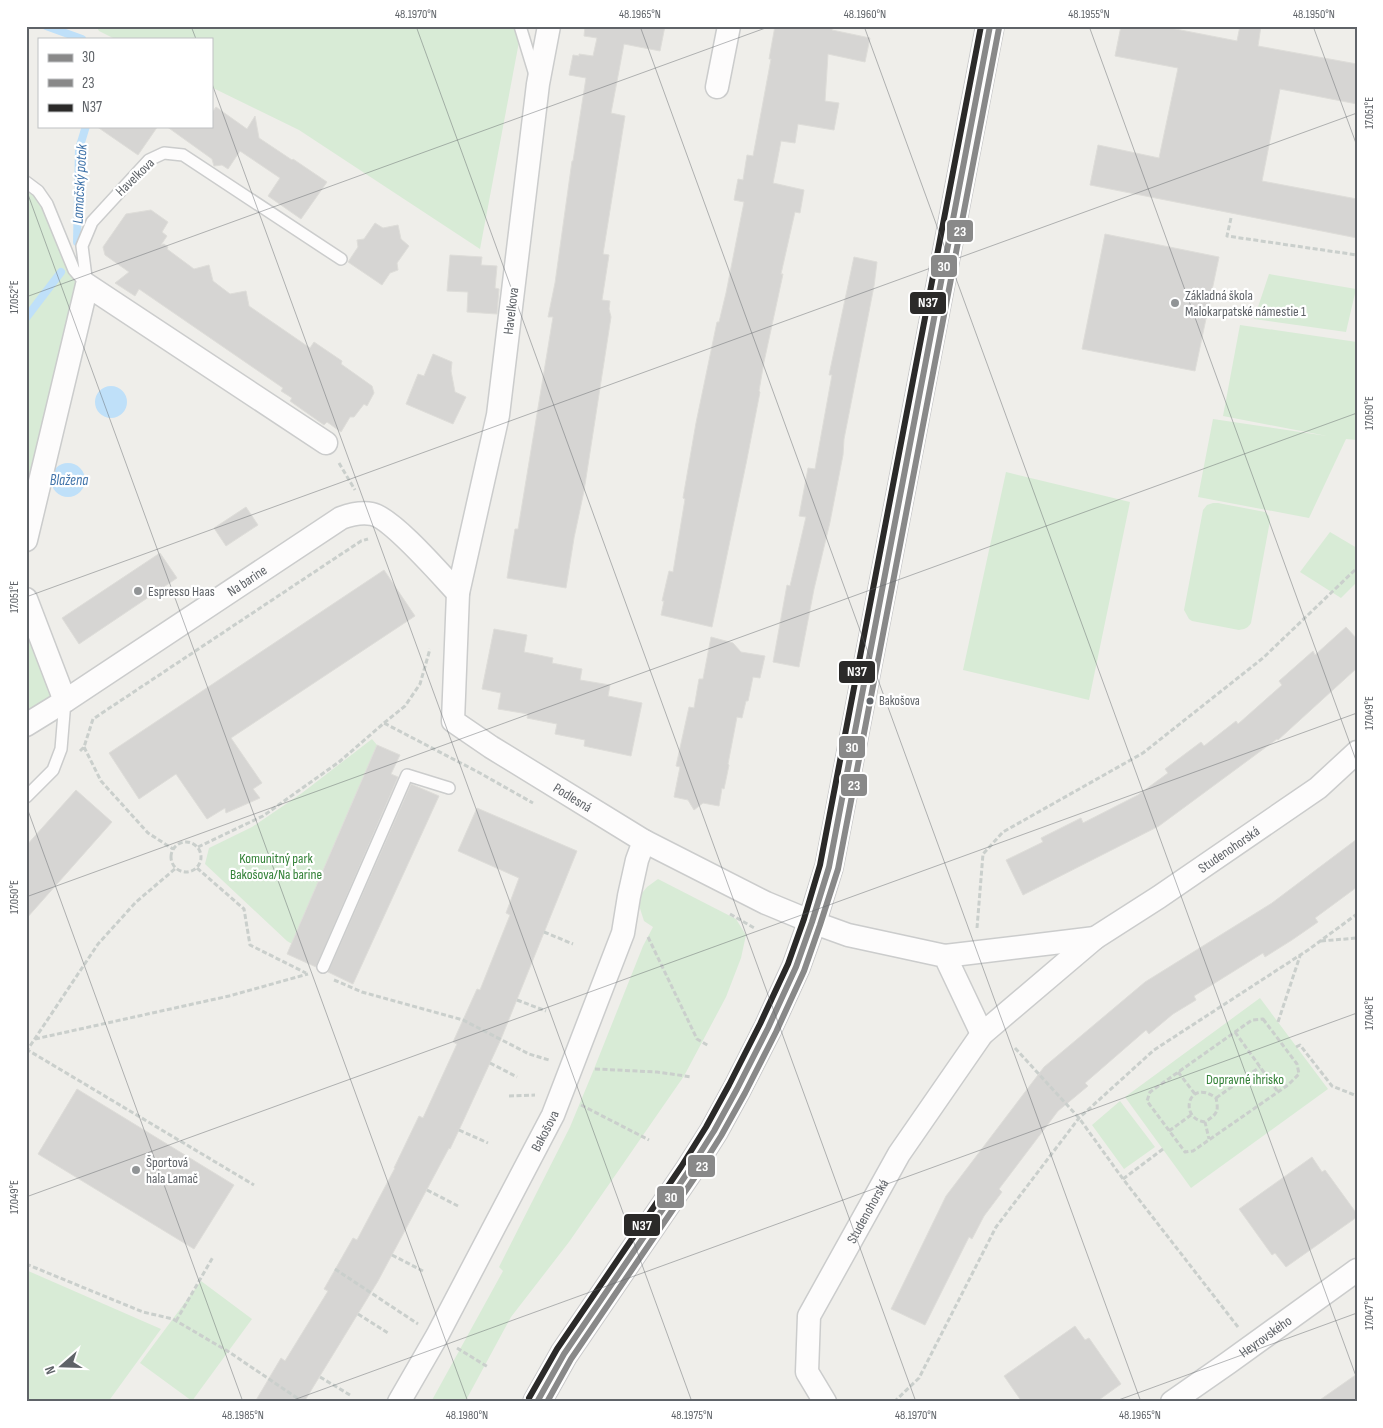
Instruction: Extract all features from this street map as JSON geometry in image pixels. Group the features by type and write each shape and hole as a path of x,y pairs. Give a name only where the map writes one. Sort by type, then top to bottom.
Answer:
{"street":[{"name":"Havelkova","path":"458,593 498,415 538,84 549,26"},
{"path":"717,87 729,26"},
{"path":"537,1402 564,1354 714,1131 768,1028 796,967 812,922 829,867 990,26"},
{"path":"26,540 87,285 326,443"},
{"name":"Na barine","path":"26,724 65,701 342,518 356,513 374,514 394,527 458,593"},
{"name":"Podlesná","path":"458,593 453,721 491,747 644,841 766,903 812,922"},
{"path":"26,600 65,701"},
{"name":"Studenohorská","path":"825,1402 807,1372 809,1316 899,1154 982,1034 1095,938 1159,897 1318,788 1357,752"},
{"name":"Bakošova","path":"399,1402 437,1336 553,1115 623,933 628,896 636,860 644,841"},
{"name":"Studenohorská","path":"812,922 848,935 945,956 1095,938"},
{"path":"945,956 982,1034"},
{"name":"Heyrovského","path":"1172,1402 1357,1270"}],"lane":[{"path":"520,26 538,84"},
{"path":"977,26 982,64"},
{"name":"Havelkova","path":"87,285 82,246 92,222 148,160 164,153 183,155 341,259"},
{"path":"26,182 38,191 46,204 74,270 87,285"},
{"path":"26,797 53,770 62,749 65,701"},
{"path":"322,973 407,775 450,788"}],"path":[{"path":"1231,218 1227,236 1357,255"},
{"path":"326,443 356,491"},
{"path":"78,754 84,747 93,719 361,541 375,536"},
{"path":"976,928 983,854 1003,832 1143,753 1263,658 1357,568"},
{"path":"198,847 262,816 339,762 384,722 406,706 420,684 431,640"},
{"path":"384,722 535,805"},
{"path":"84,747 101,781 148,833 173,849"},
{"path":"182,841 192,842 198,847 201,854 197,868 188,872 182,872 176,868 171,862 170,856 173,849 182,841"},
{"path":"176,868 136,902 98,944 27,1050 254,1185"},
{"path":"197,868 244,909 250,945 308,974"},
{"path":"724,911 756,929"},
{"path":"894,1402 919,1378 996,1227 1080,1118 1154,1050 1321,941 1357,914"},
{"path":"544,932 573,944"},
{"path":"645,932 697,1040 709,1046"},
{"path":"1321,941 1357,938"},
{"path":"1278,1022 1300,955"},
{"path":"35,1039 229,996 308,974 322,973 362,992 463,1020 528,1054 572,1067 657,1072 692,1078"},
{"path":"517,1000 546,1011"},
{"path":"1263,1019 1297,1064 1299,1074 1288,1085 1192,1151 1185,1152 1148,1101 1150,1092 1178,1072 1252,1020 1263,1019"},
{"path":"1235,1032 1278,1092"},
{"path":"1296,1047 1300,1045 1332,1086 1357,1096"},
{"path":"1015,1048 1080,1118 1123,1179 1252,1345"},
{"path":"490,1063 517,1077"},
{"path":"1216,1098 1260,1067"},
{"path":"1178,1072 1195,1094"},
{"path":"1200,1091 1208,1092 1216,1098 1218,1108 1214,1116 1205,1122 1199,1121 1192,1115 1189,1102 1195,1094 1200,1091"},
{"path":"561,1094 649,1140"},
{"path":"1169,1131 1192,1115"},
{"path":"1205,1122 1209,1139"},
{"path":"459,1130 488,1143"},
{"path":"1123,1179 1162,1149"},
{"path":"426,1190 458,1206"},
{"path":"392,1255 423,1272"},
{"path":"176,1321 213,1257"},
{"path":"26,1264 143,1312 173,1319 229,1352 303,1402"},
{"path":"335,1269 400,1314 437,1336"},
{"path":"358,1314 388,1333"},
{"path":"470,1355 488,1367"},
{"path":"320,1376 350,1395"}],"green space":[{"path":"96,26 522,26 480,249 299,130 212,87 212,38 113,38 99,31"},
{"path":"26,182 38,191 87,285 26,540"},
{"path":"1269,274 1356,289 1346,332 1254,319"},
{"path":"1240,325 1357,342 1357,440 1346,439 1309,518 1198,497 1213,419 1327,436 1223,416"},
{"path":"1006,472 1130,502 1089,700 963,670"},
{"path":"1213,503 1265,512 1269,516 1270,521 1251,623 1241,630 1192,621 1184,610 1203,510 1207,505"},
{"path":"1330,532 1357,548 1357,582 1341,598 1300,572"},
{"path":"26,599 65,701 26,725"},
{"name":"Komunitný park Bakošova/Na barine","path":"372,739 377,745 292,944 205,864 209,848 252,827 302,793"},
{"path":"658,879 736,919 746,935 741,958 726,997 684,1076 569,1242 511,1317 465,1402 431,1402 503,1271 499,1267 570,1127 643,946 653,927 644,921 637,899 647,887"},
{"name":"Dopravné ihrisko","path":"1260,998 1328,1089 1191,1188 1125,1097"},
{"path":"1120,1101 1155,1147 1124,1169 1092,1125"},
{"path":"26,1270 161,1329 108,1402 26,1401"},
{"path":"201,1281 252,1319 192,1401 140,1363"}],"water":[{"path":"111,386 117,387 122,391 126,396 126,408 122,413 117,417 111,418 105,417 100,413 96,408 95,402 96,396 100,391 105,387"},
{"name":"Blažena","path":"68,463 75,464 80,468 84,473 84,487 80,492 75,496 68,497 61,496 56,492 52,487 51,480 52,473 56,468 61,464"}],"building":[{"path":"585,26 665,26 660,51 624,44 611,113 625,116 603,254 609,255 602,300 610,301 611,317 584,491 566,588 507,578 515,529 518,529 553,317 548,317 555,283 586,78 569,75 573,55 593,56 597,38 584,36"},
{"path":"775,26 833,26 832,30 870,38 865,62 828,54 825,101 839,103 834,130 798,124 795,143 781,141 773,183 804,190 800,213 795,212 781,274 783,274 764,362 746,464 712,627 661,615 664,601 662,601 669,571 673,572 696,423 717,322 719,322 726,293 744,202 734,200 738,179 743,180 747,155 753,156 771,59 769,59"},
{"path":"1121,26 1160,26 1237,41 1240,26 1261,26 1258,46 1357,64 1357,104 1280,89 1262,181 1357,199 1357,238 1090,185 1098,145 1159,158 1178,68 1115,56"},
{"path":"216,107 247,129 255,116 259,138 327,182 301,219 268,196 280,178 240,151 228,169 222,165 214,166 212,159 169,128 212,128 212,113"},
{"path":"99,128 157,128 138,155"},
{"path":"151,210 168,222 162,232 167,236 161,245 164,244 168,247 167,249 194,269 209,265 213,281 230,294 246,291 249,306 310,348 314,342 342,361 341,364 372,386 374,393 367,406 364,404 354,417 350,417 341,432 327,422 324,425 290,401 292,398 281,391 283,388 139,289 135,296 115,283 129,272 105,255 103,247 126,214"},
{"path":"375,223 383,228 398,225 401,239 409,246 397,263 398,270 390,273 382,285 348,262 358,247 357,240 364,239"},
{"path":"1105,234 1219,257 1195,371 1082,349"},
{"path":"450,255 482,257 481,265 497,266 495,288 499,289 497,314 467,312 468,292 447,291"},
{"path":"854,257 877,262 874,286 830,522 814,589 799,667 773,662 787,585 790,586 806,517 799,516 808,468 815,469 832,375 829,375"},
{"path":"433,354 452,362 451,371 455,392 466,397 453,424 406,404 418,374 424,376"},
{"path":"246,507 258,525 226,546 214,528"},
{"path":"160,553 177,578 79,644 62,618"},
{"path":"384,570 415,616 231,738 262,783 253,789 260,798 226,813 225,808 207,819 176,774 139,799 109,753"},
{"path":"1346,627 1357,639 1357,668 1278,740 1159,826 1023,895 1006,860 1043,842 1041,838 1081,818 1083,823 1138,795 1168,773 1165,769 1201,742 1204,746 1236,721 1238,724 1282,685 1279,681 1313,651 1315,655"},
{"path":"494,629 527,635 524,652 553,658 552,663 582,669 580,680 610,685 608,696 642,703 631,756 584,746 585,740 555,734 557,724 527,718 528,714 498,709 501,693 482,689"},
{"path":"711,637 733,643 741,652 765,656 760,678 753,677 742,718 737,717 729,765 719,806 703,803 694,810 688,800 674,797 680,767 676,766 689,707 694,708 699,679 703,679"},
{"path":"377,745 400,755 391,774 398,777 316,967 287,954"},
{"path":"411,784 439,796 353,984 328,972"},
{"path":"76,790 112,822 26,919 26,846"},
{"path":"477,808 577,851 501,1039 459,1130 378,1281 304,1402 255,1402 281,1358 285,1361 328,1291 324,1289 353,1238 357,1240 395,1168 419,1116 423,1118 457,1044 453,1042 477,989 480,990 510,915 506,913 519,878 458,851"},
{"path":"1357,839 1357,887 1315,918 1318,922 1292,940 1265,957 1263,953 1194,996 1196,1000 1173,1014 1149,1034 1146,1030 1085,1083 1088,1086 1058,1111 999,1189 1002,1192 984,1216 972,1239 969,1237 925,1325 891,1309 946,1196 1044,1067 1145,982 1272,903"},
{"name":"Športová hala Lamač","path":"77,1089 234,1185 194,1249 38,1154"},
{"path":"1312,1157 1322,1172 1325,1170 1357,1214 1357,1217 1286,1267 1275,1253 1272,1255 1239,1209"},
{"path":"1075,1326 1085,1340 1089,1338 1121,1384 1096,1402 1022,1402 1004,1376"},
{"path":"1357,1374 1357,1402 1317,1402"}],"waterway":[{"name":"Lamačský potok","path":"46,26 79,38"},
{"name":"Lamačský potok","path":"77,242 79,149 85,128"},
{"name":"Lamačský potok","path":"26,318 61,272"}],"transit line":[{"name":"N37","path":"529,1398 557,1349 681,1167 706,1127 760,1024 788,964 804,919 820,865 981,26"},
{"name":"30","path":"537,1402 564,1354 714,1131 768,1028 796,967 812,922 829,867 990,26"},
{"name":"23","path":"547,1402 571,1359 721,1136 776,1032 804,971 820,925 838,869 999,28"}],"place":[{"name":"Základná škola Malokarpatské námestie 1","path":"1175,303"},
{"name":"Espresso Haas","path":"138,591"},
{"name":"Bakošova","path":"870,701"},
{"name":"Športová hala Lamač","path":"136,1170"}]}
